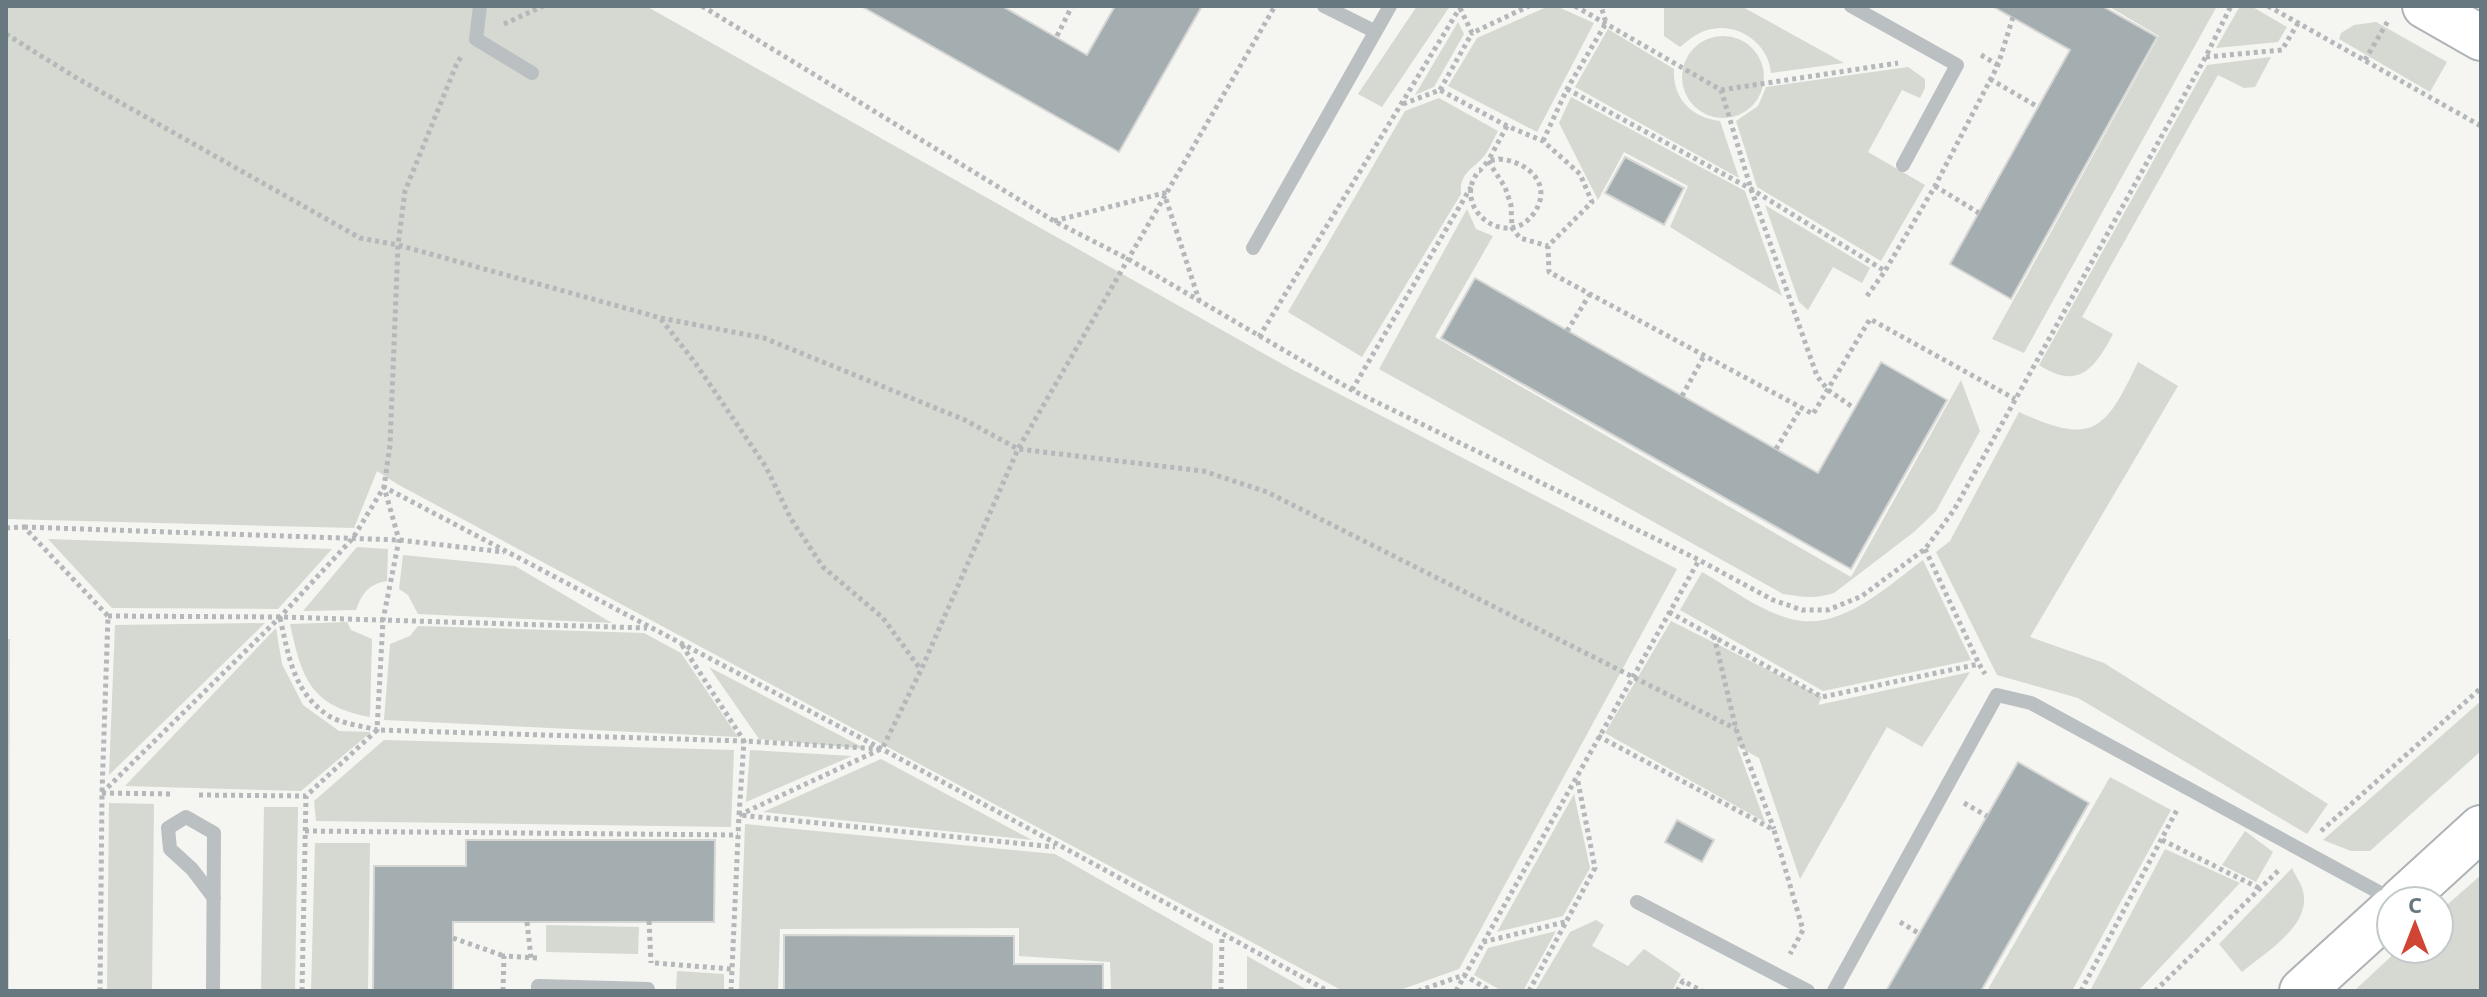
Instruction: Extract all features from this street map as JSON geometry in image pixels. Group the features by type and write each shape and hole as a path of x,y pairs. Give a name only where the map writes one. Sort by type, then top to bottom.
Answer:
{"main road":[{"path":"2407,13 2481,38"},
{"path":"2416,885 2481,828"},
{"path":"2302,991 2375,925"}],"lane":[{"path":"480,6 476,39 532,73"},
{"path":"1324,6 1374,31"},
{"path":"1253,248 1390,6"},
{"path":"1851,6 1957,65 1903,165"},
{"path":"1834,991 1997,695 2031,703 2375,889"},
{"path":"213,991 214,898 214,833 186,817 168,828 170,849 192,869 214,898"},
{"path":"1637,902 1808,991"},
{"path":"538,991 538,986 648,989"}],"path":[{"path":"102,793 280,617 353,538 384,487 390,445 398,245 405,191 457,63 476,39 543,6"},
{"path":"702,6 1054,221 1128,259 1352,390 1699,560 1773,600 1802,610 1828,610 1862,596 1925,549 1954,510 2231,6"},
{"path":"1057,36 1072,6"},
{"path":"739,815 882,749 921,670 1018,449 1275,6"},
{"path":"1403,104 1440,90 1472,33 1529,6"},
{"path":"1575,6 1721,90 1941,56"},
{"path":"1543,141 1567,89 1606,23 1601,6"},
{"path":"2268,6 2481,126"},
{"path":"1460,7 1472,33"},
{"path":"1259,337 1460,7"},
{"path":"2365,60 2407,13"},
{"path":"1867,296 1935,186 1998,65 2013,17"},
{"path":"2205,58 2282,50 2298,23"},
{"path":"6,34 75,77 360,238 398,245 661,318 764,338 965,420 1018,449 1203,471 1267,492 1736,729"},
{"path":"1990,79 2038,107"},
{"path":"1567,89 1751,189 1885,271"},
{"path":"1440,90 1507,126 1543,141 1580,174 1592,202 1548,246 1549,272 1704,356 1813,414 1870,319 2015,399"},
{"path":"1721,90 1751,189 1817,376 1828,390 1854,408"},
{"path":"1352,390 1507,126"},
{"path":"1471,187 1474,209 1480,218 1501,229 1512,228 1532,216 1540,195 1534,173 1515,160 1488,161"},
{"path":"1488,161 1505,187 1511,205 1512,228 1520,238 1548,246"},
{"path":"1935,186 1979,213"},
{"path":"1054,221 1164,193"},
{"path":"1164,193 1200,301"},
{"path":"1567,331 1590,294"},
{"path":"661,318 766,467 791,519 823,567 883,618 921,670"},
{"path":"1682,396 1704,356"},
{"path":"1776,449 1801,408"},
{"path":"302,991 306,796 377,730 383,620 399,540 384,487"},
{"path":"384,487 882,749 1328,991"},
{"path":"24,527 108,616 100,991"},
{"path":"6,528 399,540 509,553"},
{"path":"1925,549 1979,664 1997,695"},
{"path":"1456,991 1699,560"},
{"path":"1669,612 1822,697 1979,664"},
{"path":"108,616 280,617 651,628"},
{"path":"280,617 292,673 303,692 330,717 377,730 744,741 882,749"},
{"path":"1714,636 1736,729 1774,830 1803,930 1777,975"},
{"path":"681,643 744,741 731,991"},
{"path":"1598,736 1774,830"},
{"path":"1529,991 1595,868 1577,776"},
{"path":"2081,991 2180,805 2167,798"},
{"path":"1961,801 1987,816"},
{"path":"739,815 1060,848"},
{"path":"305,831 738,835"},
{"path":"2162,840 2259,888"},
{"path":"1895,919 1920,934"},
{"path":"649,921 651,963"},
{"path":"527,922 531,958"},
{"path":"1482,942 1565,922"},
{"path":"1221,991 1222,936"},
{"path":"453,938 504,956"},
{"path":"1418,991 1464,975 1491,991"},
{"path":"1677,991 1683,981 1702,991"}],"shaded area":[{"path":"6,6 646,6 1293,370 1677,569 1459,969 1397,991 1343,991 377,471 354,528 6,519"},
{"path":"1417,6 1450,6 1382,107 1358,94"},
{"path":"1549,6 1556,6 1594,23 1537,132 1448,86 1477,38"},
{"path":"1664,6 1741,6 1844,63 1771,73 1759,45 1733,29 1703,32 1680,47 1664,36"},
{"path":"2108,6 2217,6 2024,353 1992,339 2159,36"},
{"path":"2240,6 2251,6 2287,27 2278,42 2216,48"},
{"path":"1458,22 1464,34 1434,87 1415,95"},
{"path":"2376,22 2447,62 2430,92 2339,39 2341,33 2354,25"},
{"path":"1608,29 1674,69 1676,89 1686,105 1701,116 1720,121 1739,178 1575,87"},
{"path":"1723,36 1739,39 1752,48 1761,61 1764,77 1761,93 1752,106 1739,115 1723,118 1707,115 1694,106 1685,93 1682,77 1685,61 1694,48 1707,39"},
{"path":"2271,57 2255,87 2244,88 2218,75 2082,317 2113,334 2099,358 2075,376 2064,376 2039,365 2207,65"},
{"path":"1908,67 1925,79 1925,88 1920,98 1902,90 1868,152 1925,185 1881,261 1757,187 1736,121 1758,106 1766,87"},
{"path":"1571,97 1745,191 1782,296 1670,227 1688,186 1624,152 1598,200 1559,123"},
{"path":"1439,98 1498,131 1485,155 1465,176 1461,194 1362,357 1288,312 1405,111"},
{"path":"1765,205 1870,268 1862,283 1833,267 1808,310 1799,302"},
{"path":"1467,209 1476,229 1493,236 1435,337 1851,577 1961,380 1980,431 1936,511 1914,532 1834,593 1809,597 1783,594 1379,369"},
{"path":"2138,362 2178,386 2030,637 2104,663 2328,804 2307,834 2078,698 1997,675 1936,552 1950,541 2019,412 2065,428 2094,426 2116,404"},
{"path":"48,539 332,549 278,609 112,608"},
{"path":"357,547 388,549 387,581 367,590 356,610 303,611"},
{"path":"403,555 515,566 612,623 418,614 408,595 399,589"},
{"path":"1923,560 1971,660 1823,691 1680,610 1702,572 1779,615 1810,621 1828,619 1862,604"},
{"path":"1671,621 1822,697 1818,705 1970,672 1922,747 1887,727 1800,879 1759,758 1737,746 1765,822 1605,733"},
{"path":"347,622 351,630 372,639 370,717 334,705 312,687 299,660 290,624"},
{"path":"265,623 109,775 115,625"},
{"path":"418,626 644,633 681,653 738,737 384,720 390,644 410,636"},
{"path":"276,628 282,664 303,705 339,731 371,732 301,791 125,786"},
{"path":"709,667 866,749 759,739"},
{"path":"2481,701 2481,751 2370,851 2351,851 2323,840"},
{"path":"384,740 734,750 731,827 316,821 314,801"},
{"path":"750,750 852,756 746,802"},
{"path":"881,759 1032,840 763,812"},
{"path":"2110,777 2171,810 2072,991 1987,991"},
{"path":"1574,794 1590,868 1563,916 1497,932"},
{"path":"109,803 154,804 152,991 107,991"},
{"path":"264,807 298,807 295,991 261,991"},
{"path":"745,824 1055,854 1213,944 1212,991 1111,991 1110,962 1019,956 1019,928 780,929 778,991 739,991"},
{"path":"2245,831 2273,852 2256,882 2222,865"},
{"path":"315,843 370,843 368,991 311,991"},
{"path":"2165,849 2240,883 2138,991 2090,991"},
{"path":"2292,868 2303,891 2304,904 2300,916 2284,938 2242,972 2219,944"},
{"path":"2481,875 2481,991 2354,991 2382,965 2455,965 2455,898"},
{"path":"1596,920 1604,925 1592,946 1628,966 1644,949 1681,974 1672,991 1535,991 1570,932"},
{"path":"546,925 639,927 638,954 546,952"},
{"path":"1556,931 1523,991 1502,991 1474,975 1488,948"},
{"path":"1247,956 1309,991 1247,991"},
{"path":"677,971 724,974 724,991 676,991"}],"building":[{"path":"861,6 1002,6 1087,55 1115,6 1202,6 1119,152"},
{"path":"1992,6 2102,6 2157,37 2011,299 1950,264 2070,50"},
{"path":"1625,157 1684,188 1664,225 1605,193"},
{"path":"1475,278 1818,473 1881,362 1947,400 1851,569 1441,338"},
{"path":"6,640 9,640 8,991 6,991"},
{"path":"2018,762 2089,803 1981,991 1886,991"},
{"path":"1677,820 1714,840 1702,862 1665,842"},
{"path":"466,840 715,840 714,922 453,922 453,991 373,991 374,866 466,866"},
{"path":"784,935 1014,936 1014,964 1103,964 1103,991 784,991"}]}
